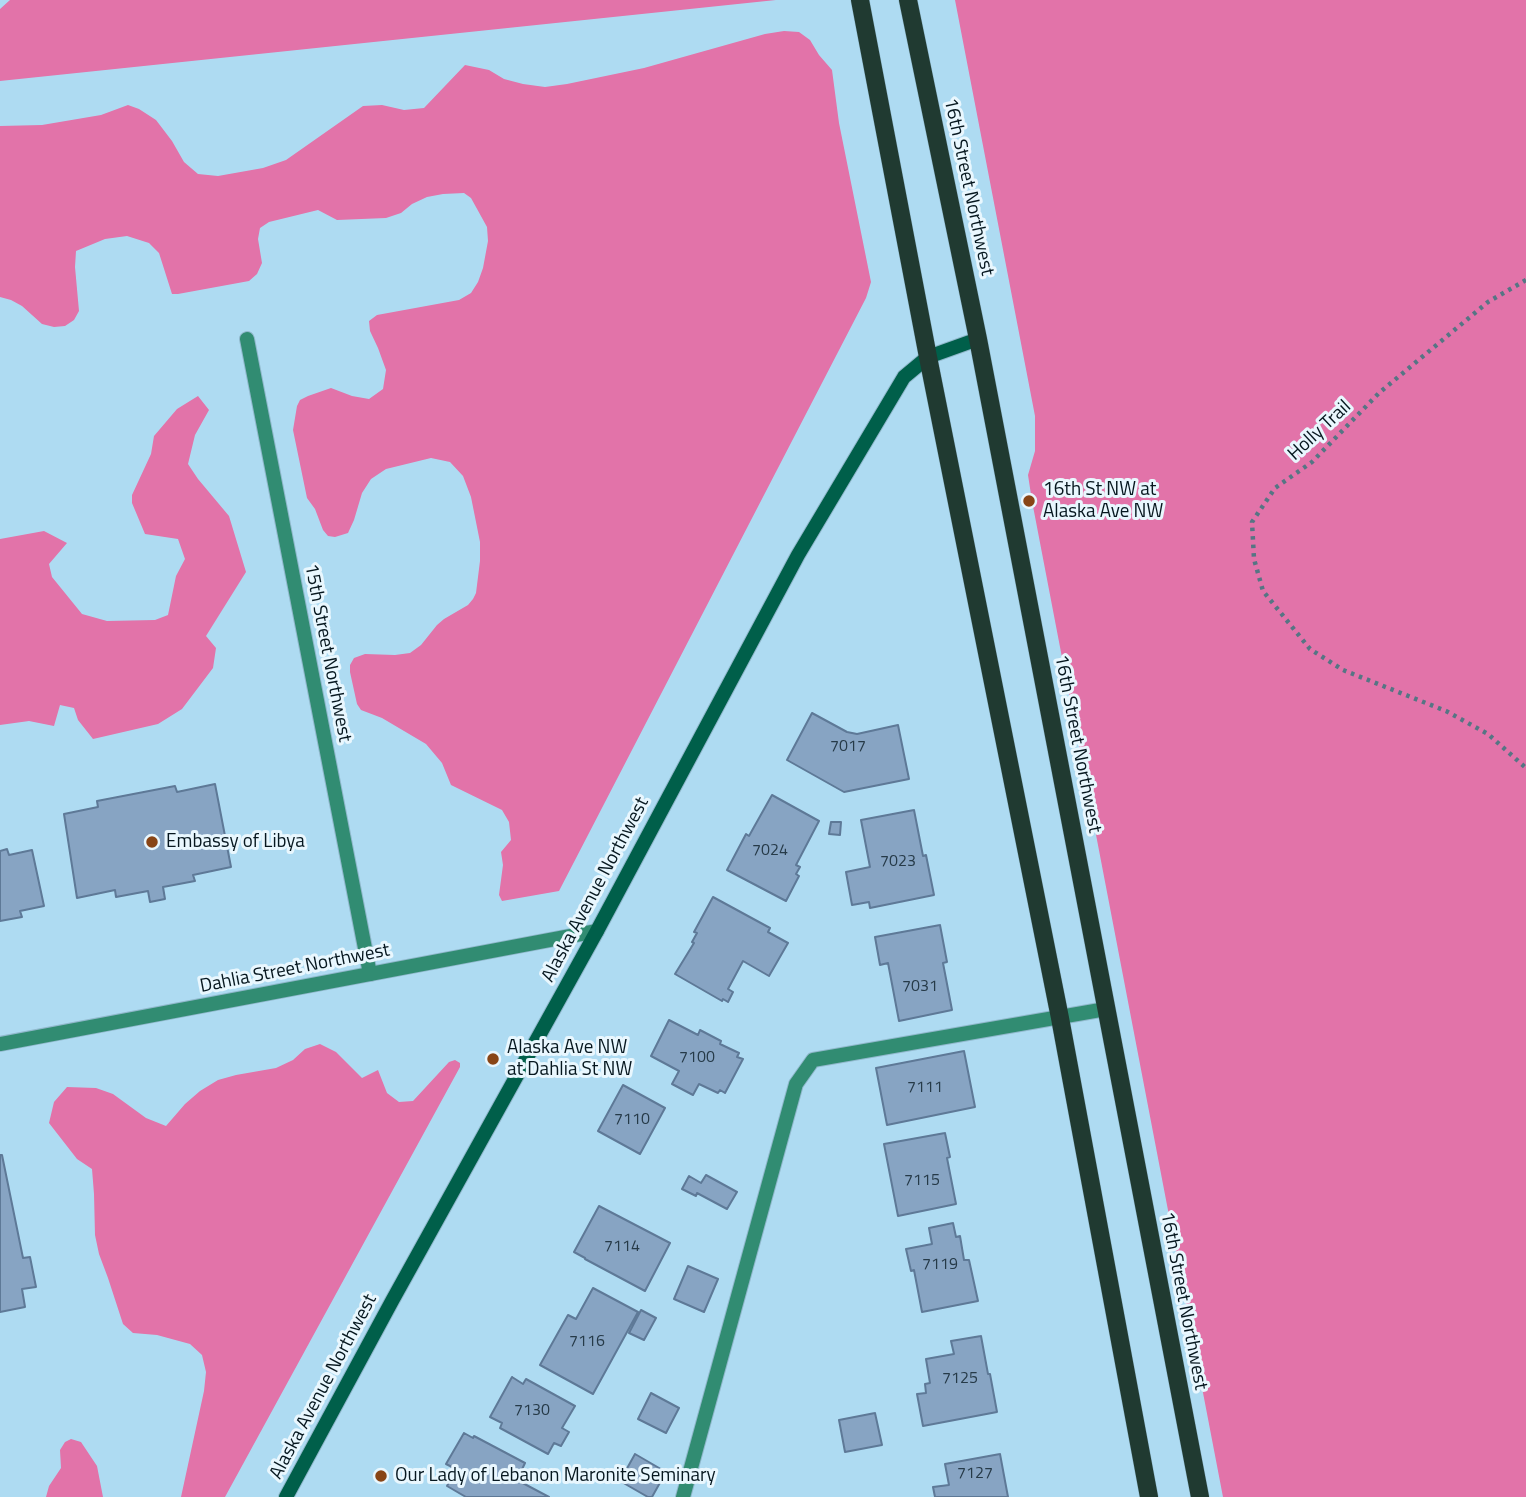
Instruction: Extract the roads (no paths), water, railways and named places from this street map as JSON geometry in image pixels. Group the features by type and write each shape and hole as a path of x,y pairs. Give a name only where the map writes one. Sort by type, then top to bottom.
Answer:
{"main road":[{"path":"860,0 1060,1018 1149,1497"},
{"name":"16th Street Northwest","path":"908,0 978,339 1200,1497"},
{"name":"Alaska Avenue Northwest","path":"286,1497 597,931 798,555 904,377 928,357 978,339"}],"street":[{"name":"15th Street Northwest","path":"247,339 370,974"},
{"name":"Dahlia Street Northwest","path":"0,1044 597,931"},
{"path":"683,1497 796,1084 813,1060 1106,1009"}],"place":[{"name":"16th St NW at Alaska Ave NW","path":"1029,501"},
{"name":"Embassy of Libya","path":"152,842"},
{"name":"Alaska Ave NW at Dahlia St NW","path":"493,1059"},
{"name":"Our Lady of Lebanon Maronite Seminary","path":"381,1476"}]}
